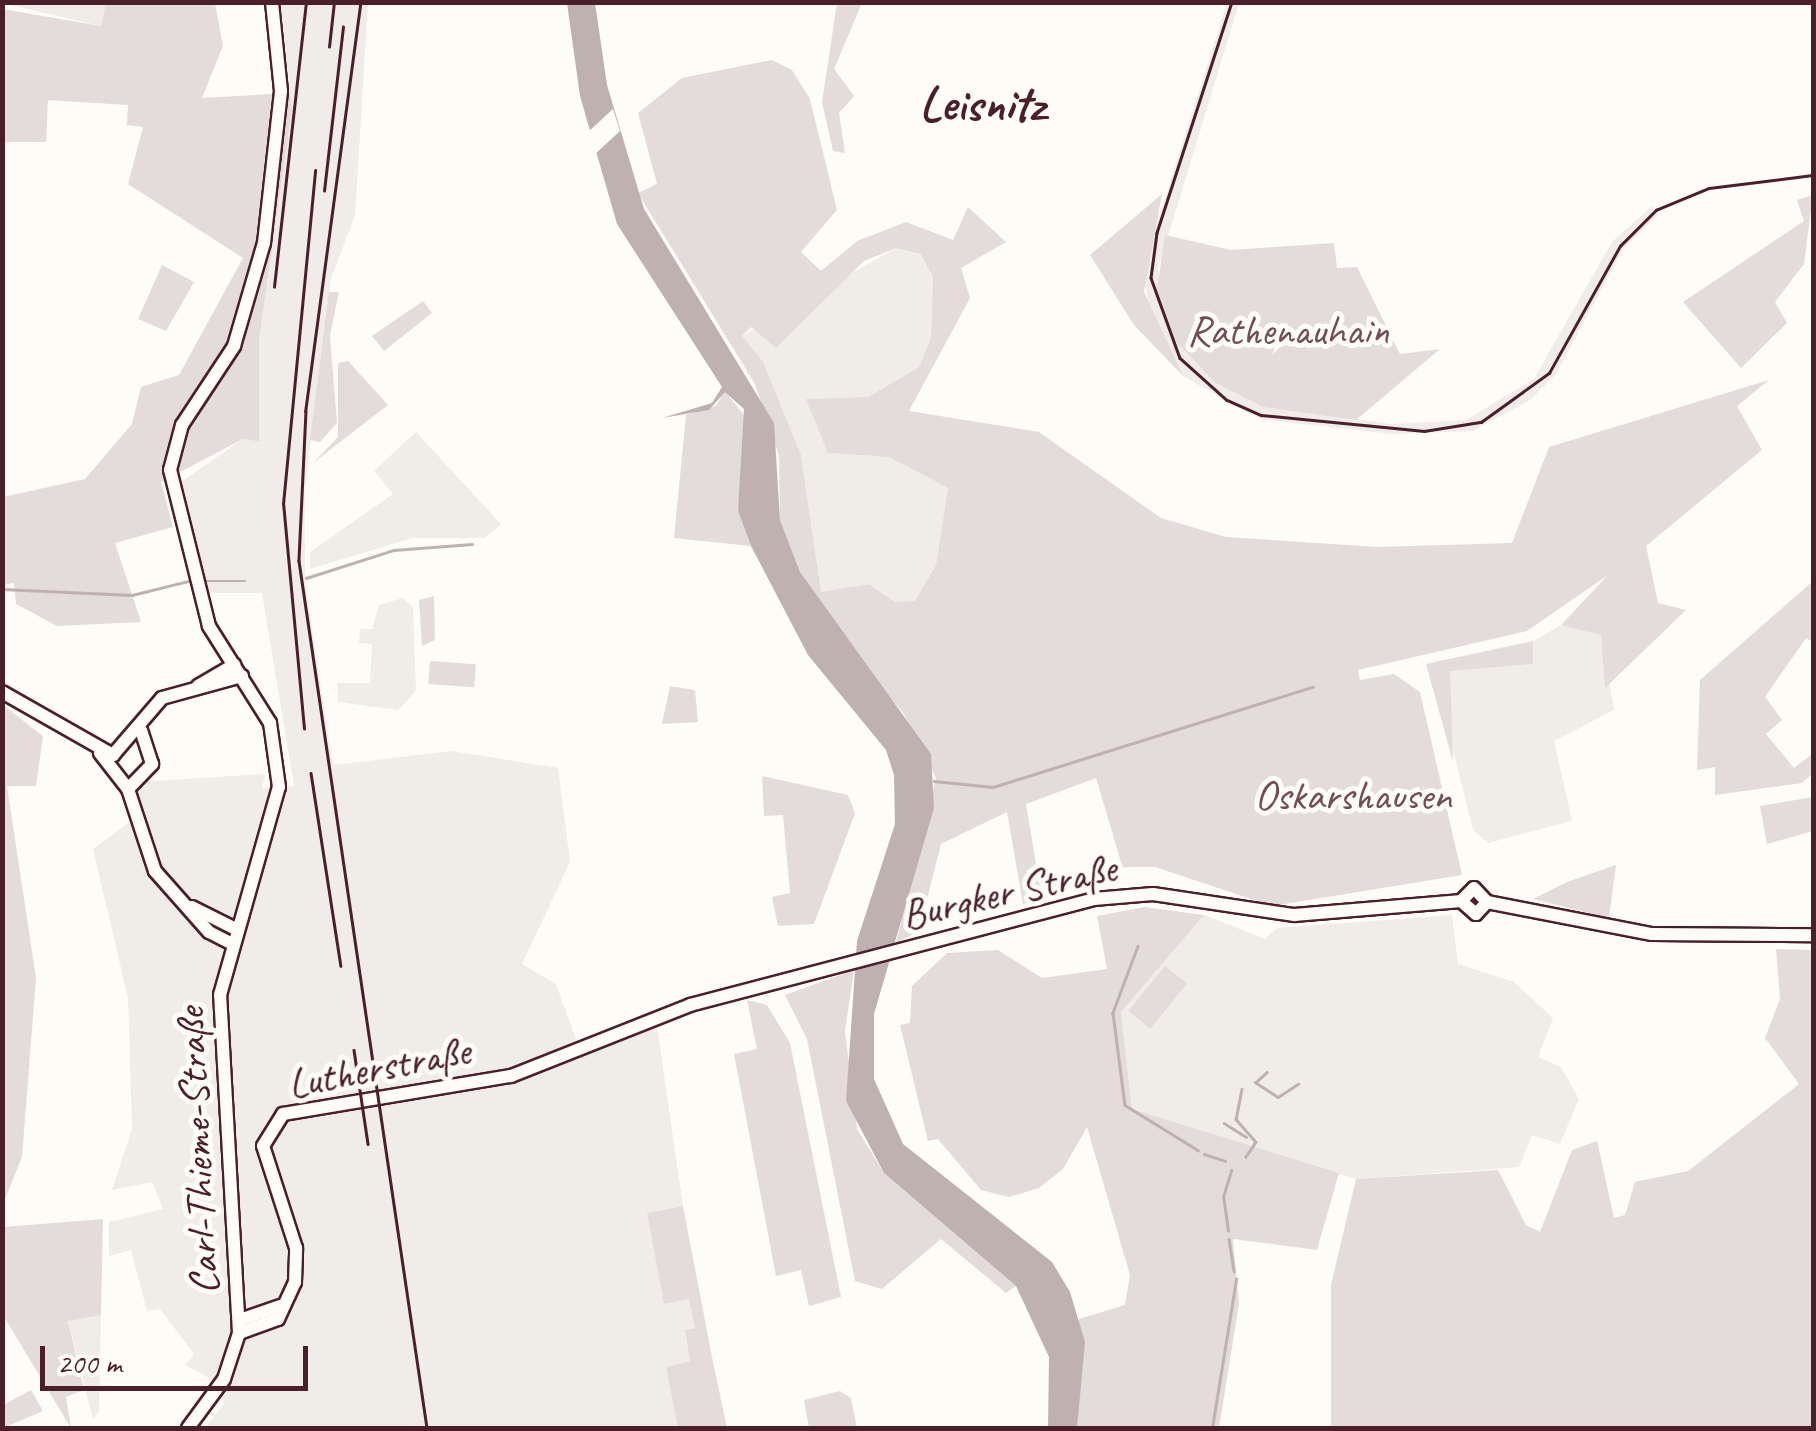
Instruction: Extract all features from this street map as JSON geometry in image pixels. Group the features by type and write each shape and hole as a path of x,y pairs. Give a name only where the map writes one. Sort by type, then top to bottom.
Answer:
{"main road":[{"name":"Carl-Thieme-Straße","path":"239,1326 220,1042 232,935 280,787 270,722 205,613 170,470 182,426 234,346 261,256 281,91 272,2"},
{"path":"3,693 95,749 113,755 152,704 238,670"},
{"path":"128,789 152,764 141,723"},
{"path":"95,749 128,789 141,842 176,896 232,935"},
{"name":"Burgker Straße","path":"670,1012 752,987 1119,896 1294,915 1462,901 1474,888 1488,902 1652,934 1814,935"},
{"name":"Lutherstraße","path":"239,1326 274,1312 290,1297 298,1256 263,1146 276,1119 512,1076 670,1012"},
{"path":"188,1428 214,1395 239,1326"},
{"path":"177,1428 214,1395"}],"shaded area":[{"path":"2,3 106,3 101,26"},
{"path":"281,3 368,3 355,216 331,278 305,488 305,583 331,756 334,765 451,751 558,768 570,862 522,964 556,984 582,1056 657,1026 683,1206 647,1213 664,1303 690,1299 695,1328 685,1331 690,1361 666,1367 678,1428 205,1428 224,1404 211,1379 185,1365 194,1354 160,1309 147,1311 131,1250 109,1256 109,1222 163,1209 152,1182 112,1190 132,1129 128,998 93,849 139,815 138,782 265,774 262,788 294,786 262,593 207,593 178,484 243,439 259,440 259,340 292,110"},
{"path":"567,3 595,3 607,85 644,209 774,423 780,520 800,572 931,754 934,808 874,1014 874,1079 903,1144 1052,1262 1070,1292 1085,1342 1077,1428 1048,1428 1049,1357 1016,1286 884,1173 846,1101 857,941 895,824 894,775 886,750 808,655 751,546 738,511 744,409 725,392 709,410 662,418 712,403 722,387 617,224 580,96"},
{"path":"1227,3 1239,3 1158,269 1174,339 1214,382 1263,407 1393,424 1466,420 1534,379 1612,242 1652,206 1658,215 1623,249 1556,374 1530,400 1473,431 1392,434 1260,419 1183,376 1149,313 1143,268"},
{"path":"896,248 919,254 933,277 931,337 919,367 868,397 808,399 828,453 889,457 948,488 936,565 915,602 895,602 869,584 821,593 801,455 742,336"},
{"path":"416,432 501,524 485,538 412,538 310,569 310,552 393,494 374,471"},
{"path":"403,598 413,607 416,691 398,710 338,702 337,683 370,683 372,644 359,643 360,629 372,629 379,605"},
{"path":"1561,625 1601,634 1614,710 1554,741 1572,821 1488,843 1473,830 1445,718 1450,670 1533,664 1533,641"},
{"path":"1204,915 1265,939 1277,928 1452,915 1458,964 1514,982 1553,1018 1538,1057 1561,1067 1579,1099 1560,1144 1532,1135 1519,1167 1356,1179 1132,1109 1121,1012"},
{"path":"101,1315 99,1411 93,1419 68,1320"}],"green space":[{"path":"106,3 215,3 223,46 202,98 290,93 292,110 259,340 259,441 243,439 161,482 173,527 115,543 141,622 57,626 16,604 14,583 3,585 3,497 85,479 132,424 141,387 179,375 243,258 128,184 143,127 127,125 128,105 48,100 46,142 3,142 2,9 101,26"},
{"path":"837,3 862,3 834,69 854,96 839,113 845,153 833,151 822,102"},
{"name":"Oskarshausen","path":"772,60 792,70 810,99 837,210 801,252 821,271 857,241 906,222 953,240 968,207 1006,242 961,268 970,298 909,411 1039,432 1161,518 1226,537 1378,547 1512,543 1549,447 1769,380 1737,406 1762,450 1646,546 1658,603 1686,610 1605,688 1601,635 1561,625 1608,575 1527,631 1358,670 1360,680 1394,674 1420,692 1462,875 1272,906 1155,867 1125,867 1023,904 1007,812 941,844 919,931 896,943 936,778 904,714 844,644 800,572 780,520 779,456 755,384 638,193 657,184 638,113 682,78","holes":["896,248 920,254 933,277 931,337 919,367 868,397 806,399 828,453 889,457 948,488 936,565 915,601 895,602 869,584 821,592 801,455 763,362 742,336 751,327 776,348 864,261","1096,778 1121,862 1040,888 1026,804"]},
{"path":"1162,194 1144,292 1183,376 1134,325 1090,255"},
{"path":"1813,195 1804,264 1775,302 1787,323 1741,368 1683,302 1804,221 1797,200"},
{"name":"Rathenauhain","path":"1165,235 1231,250 1334,243 1337,268 1357,267 1400,354 1440,349 1356,420 1263,407 1214,382 1174,339 1157,290"},
{"path":"162,265 194,282 166,331 138,319"},
{"path":"329,292 339,292 330,335 337,423 320,442 310,440"},
{"path":"423,301 432,313 384,351 372,336"},
{"path":"348,361 388,405 313,463 338,437 338,363"},
{"path":"725,391 750,423 738,511 751,546 674,538 686,415 716,406"},
{"path":"1813,581 1813,642 1806,638 1765,697 1782,720 1766,734 1794,768 1811,755 1813,773 1802,783 1715,795 1715,767 1697,770 1700,680"},
{"path":"434,596 435,640 422,646 419,600"},
{"path":"1533,641 1533,664 1450,671 1453,762 1426,664"},
{"path":"430,661 476,664 474,687 428,684"},
{"path":"670,686 695,690 698,722 662,724"},
{"path":"3,705 43,736 36,786 7,786 36,978 22,1157 3,1204"},
{"path":"762,776 848,795 855,813 814,924 778,926 772,897 790,893 783,815 764,816"},
{"path":"1813,797 1813,831 1767,844 1760,806"},
{"path":"1616,865 1609,918 1533,899 1567,882"},
{"path":"1144,907 1204,915 1121,1012 1132,1109 1339,1173 1317,1250 1233,1239 1239,1304 1219,1428 1077,1428 1079,1319 1125,1305 1130,1275 1087,1127 1063,1169 1039,1188 1009,1197 981,1190 938,1139 928,1141 900,1025 910,1023 912,986 947,953 998,950 1042,978 1107,969 1097,916"},
{"path":"1776,949 1811,950 1813,1428 1331,1428 1331,1285 1356,1179 1498,1170 1526,1225 1540,1232 1572,1150 1597,1141 1614,1218 1625,1215 1635,1182 1688,1171 1799,1084 1765,1038 1780,999"},
{"path":"1165,966 1187,984 1150,1029 1128,1011"},
{"path":"854,970 845,1031 857,1129 884,1173 1016,1286 1006,1293 941,1239 882,1289 855,1281 807,1039 785,995"},
{"path":"747,1000 767,1005 790,1043 841,1297 809,1306 801,1270 776,1276 734,1054 757,1049"},
{"path":"683,1206 727,1428 678,1428 666,1367 690,1361 685,1330 695,1328 689,1299 664,1304 647,1213"},
{"path":"103,1219 101,1315 68,1321 84,1390 66,1397 71,1428 3,1315 3,1227"},
{"path":"31,1390 43,1411 3,1428 3,1405"},
{"path":"840,1391 851,1398 857,1428 809,1428 804,1400"}],"pier":[{"path":"613,109 620,131 594,155 588,132"}],"waterway":[{"path":"306,578 394,550 472,544"},
{"path":"2,589 132,595 188,581"},
{"path":"205,581 245,581"},
{"path":"934,781 993,787 1313,687"},
{"path":"1138,946 1113,1013 1125,1105 1198,1150"},
{"path":"1257,1081 1267,1072"},
{"path":"1255,1082 1278,1097 1298,1084"},
{"path":"1242,1089 1236,1119 1256,1142 1246,1157"},
{"path":"1224,1123 1246,1137"},
{"path":"1204,1154 1225,1161"},
{"path":"1228,1231 1223,1197 1231,1170"},
{"path":"1229,1239 1234,1272"},
{"path":"1212,1428 1236,1279"}],"railway":[{"path":"274,287 306,2"},
{"path":"329,47 334,2"},
{"path":"361,2 306,411 299,561 427,1428"},
{"path":"1232,2 1157,233 1151,278 1180,358 1227,400 1261,415 1424,431 1481,422 1549,373 1620,246 1656,210 1709,188 1814,175"},
{"path":"324,191 343,27"},
{"path":"304,729 283,504 315,171"},
{"path":"311,773 341,966"},
{"path":"354,1050 368,1144"}],"district":[{"name":"Leisnitz","path":"982,105"}]}
